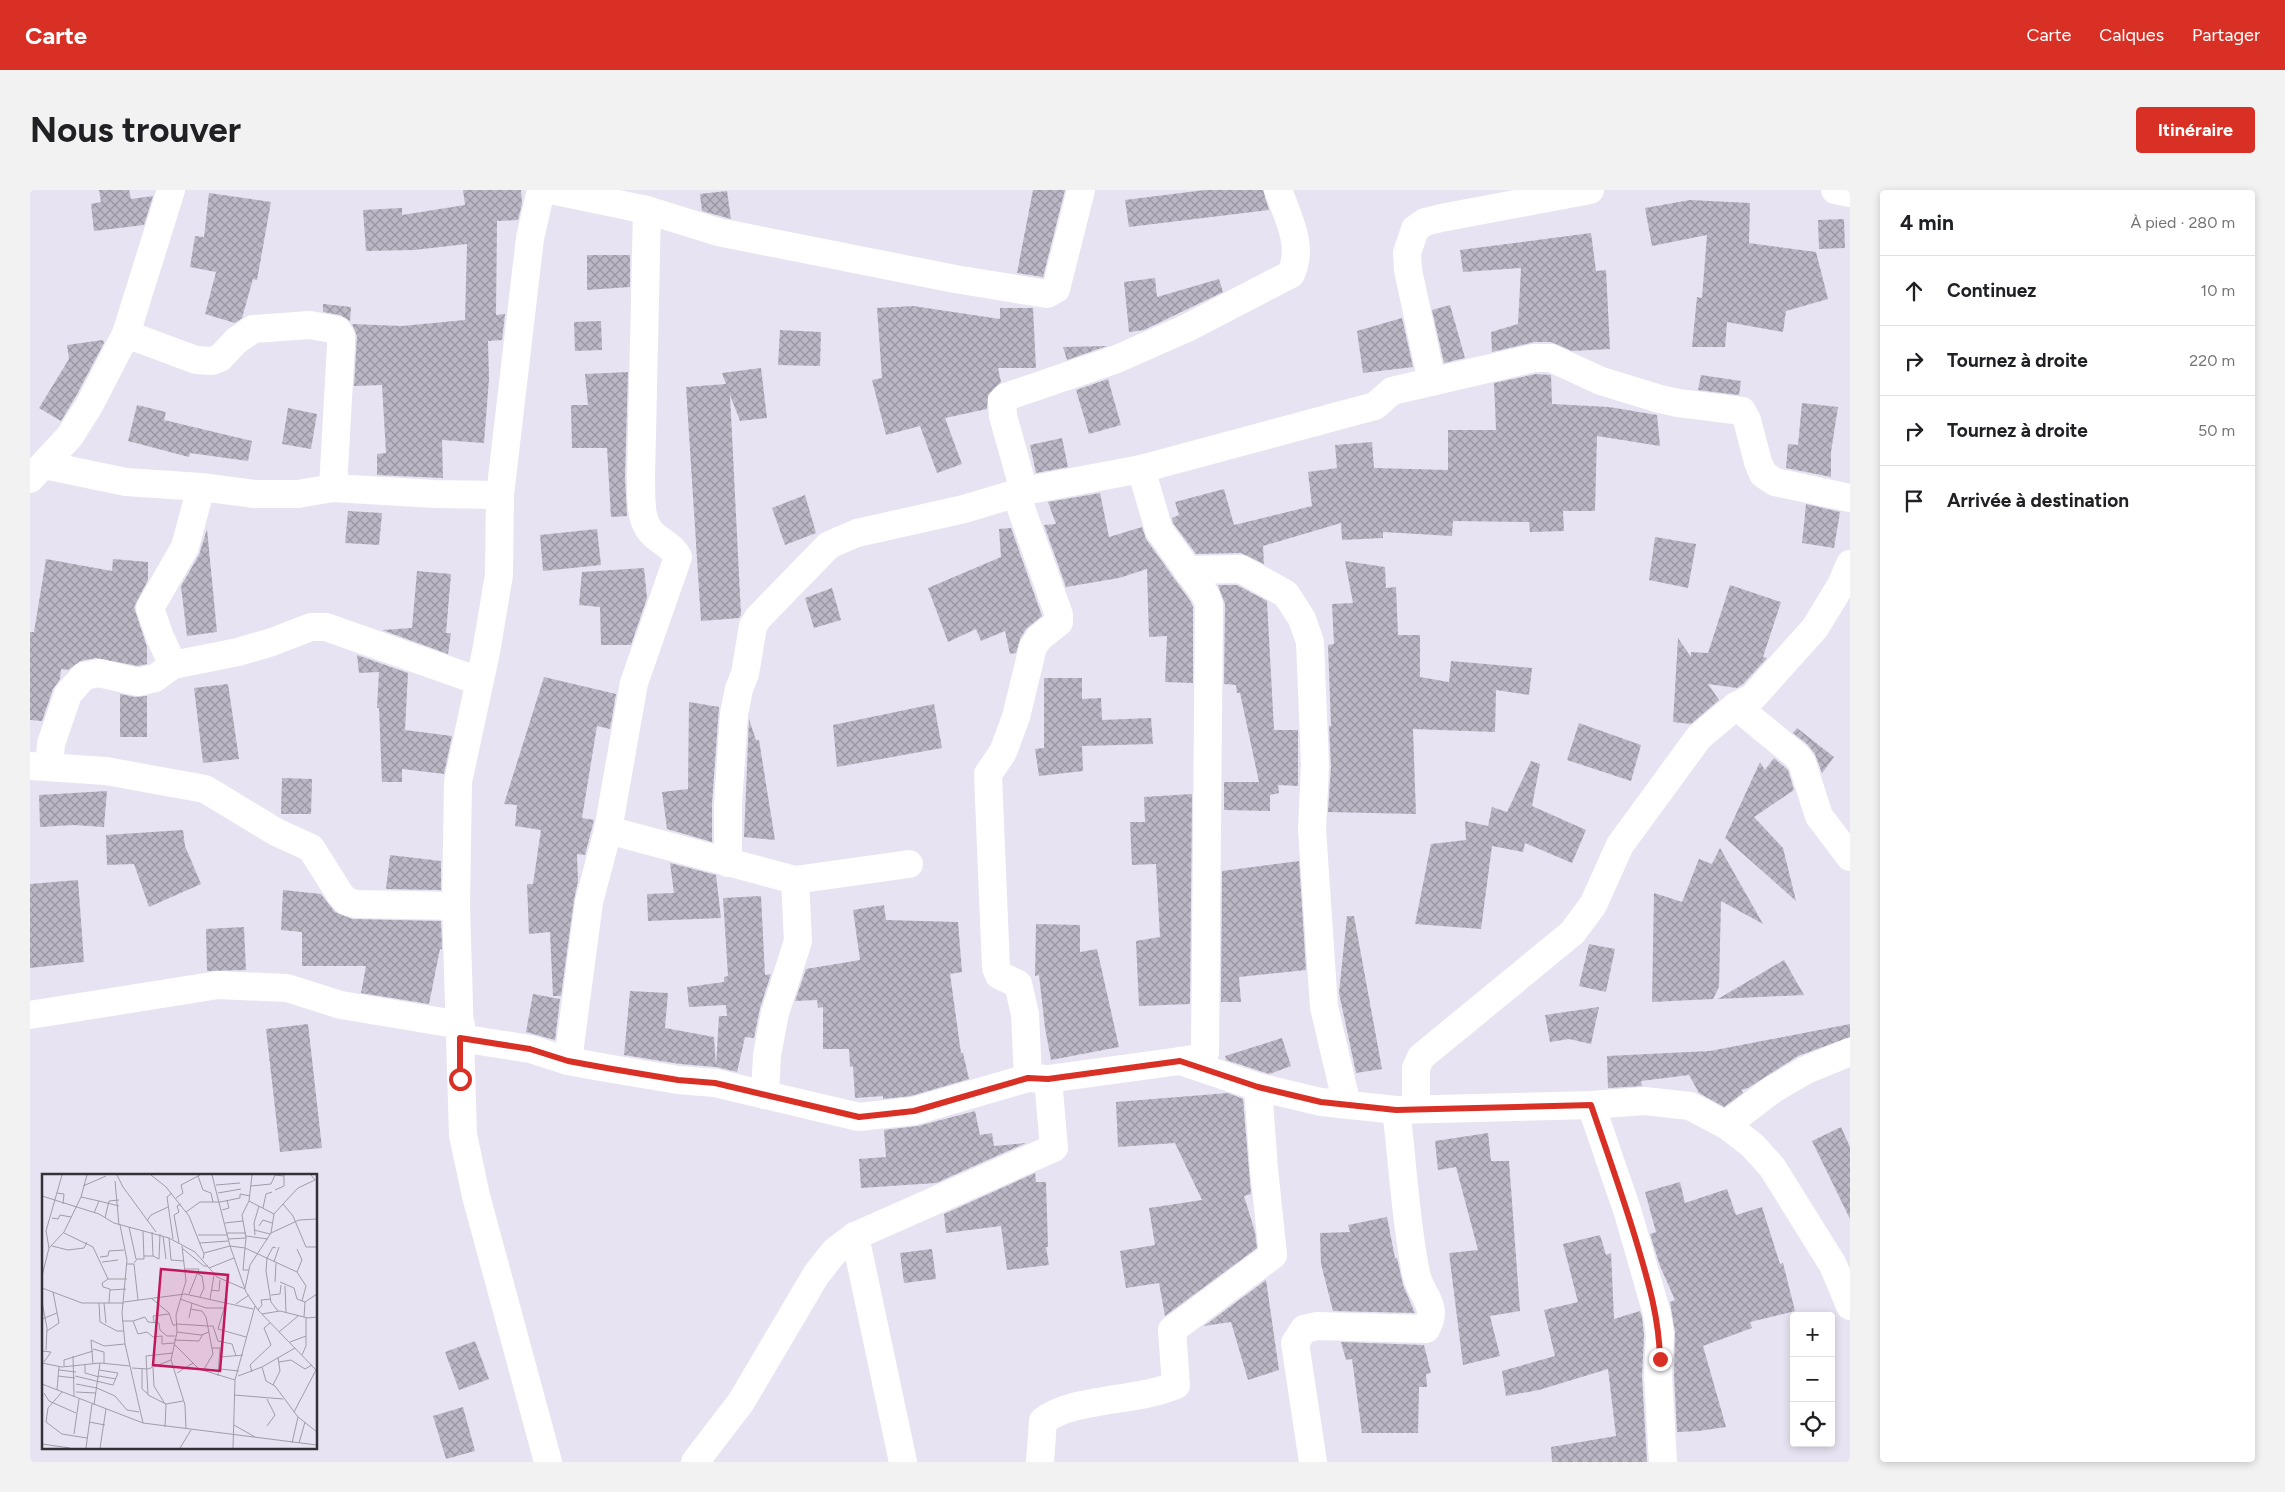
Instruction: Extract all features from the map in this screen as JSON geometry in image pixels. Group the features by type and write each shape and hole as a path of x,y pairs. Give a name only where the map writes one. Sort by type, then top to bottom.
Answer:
{"street":[{"path":"37,472 70,436 90,404 126,334 171,190"},
{"path":"541,190 530,238 500,495 498,575 480,681 458,782 456,906 463,1135 476,1196 548,1462"},
{"path":"551,190 648,210 718,232 955,279 1047,294 1056,289 1081,190"},
{"path":"695,1462 741,1402 816,1275 834,1252 855,1236 1054,1148 1018,984 999,975 996,968 988,774 1003,752 1033,647 1039,638 1059,622 1059,615 1020,493 1003,416 1002,401 1144,348 1291,274 1297,262 1298,253 1292,225 1278,190"},
{"path":"1432,382 1408,270 1407,253 1414,229 1425,222 1441,218 1588,190"},
{"path":"1835,190 1850,193"},
{"path":"568,1061 589,902 608,830 634,683 678,557 675,550 647,528 644,521 641,477 648,210"},
{"path":"126,334 196,360 212,361 220,358 236,341 253,329 310,326 337,330 341,336 341,345 332,488"},
{"path":"728,863 728,805 734,714 739,689 745,674 751,633 758,618 821,551 836,541 857,533 964,509 1020,493 1141,469 1375,406 1392,391 1534,358 1551,358 1601,381 1660,399 1742,411 1748,420 1758,462 1763,474 1776,482 1850,498"},
{"path":"30,1016 218,985 287,988 341,1005 530,1049 568,1061 678,1080 715,1083 859,1117 914,1111 1038,1079 1199,1058 1204,1053 1209,604 1206,594 1159,530 1141,469"},
{"path":"37,472 126,482 201,487 255,494 298,494 332,488 435,494 500,495"},
{"path":"173,665 160,637 150,608 185,547 201,487"},
{"path":"1313,1462 1295,1342 1304,1329 1317,1326 1426,1329 1430,1322 1432,1310 1417,1280 1410,1241 1406,1110 1420,1057 1572,933 1593,905 1620,845 1700,737 1736,706 1753,697 1815,628 1841,585 1850,564"},
{"path":"1187,570 1241,569 1286,594 1302,619 1310,642 1315,765 1312,829 1324,1007 1347,1104"},
{"path":"456,906 351,902 340,894 311,848 276,832 205,789 106,771 40,766 51,744 68,694 84,676 99,673 138,682 155,678 173,665 238,652 318,625 480,681"},
{"path":"1736,706 1785,745 1802,762 1819,816 1850,857"},
{"path":"608,830 795,880 909,864"},
{"path":"765,1095 767,1055 775,1012 798,941 795,880"},
{"path":"1726,1125 1772,1090 1806,1070 1850,1052"},
{"path":"1180,1061 1258,1087 1321,1102 1406,1110 1591,1105 1644,1101 1690,1106 1726,1125 1752,1145 1772,1167 1833,1265 1850,1306"},
{"path":"1040,1462 1043,1421 1052,1414 1080,1406 1160,1392 1176,1385 1172,1330 1273,1255 1258,1087"},
{"path":"1591,1105 1628,1214 1657,1314 1660,1334 1658,1376 1663,1462"},
{"path":"855,1236 903,1462"}],"building":[{"path":"99,190 129,190 131,199 153,196 144,225 94,231 91,204 101,202"},
{"path":"463,190 521,190 522,204 518,220 497,221 496,315 505,314 502,340 488,341 489,379 484,443 442,440 443,478 377,475 377,454 386,453 382,385 354,386 357,336 352,324 402,326 465,320 467,244 414,250 366,251 363,210 402,208 402,215 465,205"},
{"path":"1033,190 1065,190 1043,277 1017,273"},
{"path":"1205,190 1263,190 1269,210 1129,227 1125,200"},
{"path":"727,191 731,219 702,211 700,194"},
{"path":"209,193 271,202 257,280 253,279 242,318 235,323 205,314 216,272 190,267 195,236 204,237"},
{"path":"1690,200 1750,203 1749,243 1816,252 1828,299 1786,311 1783,332 1727,322 1725,347 1692,347 1697,297 1702,298 1707,235 1652,246 1645,208"},
{"path":"1844,219 1845,248 1819,249 1818,220"},
{"path":"1591,233 1596,271 1606,270 1610,349 1572,351 1551,342 1534,342 1492,352 1491,332 1518,324 1521,268 1463,272 1460,250"},
{"path":"587,255 630,255 630,287 587,290"},
{"path":"1155,278 1157,297 1219,279 1223,292 1144,330 1129,332 1124,282"},
{"path":"323,304 351,307 350,321 340,315 323,312"},
{"path":"1450,305 1465,358 1444,363 1432,310"},
{"path":"913,306 1000,319 1000,308 1033,308 1036,368 998,368 1001,382 988,395 987,409 945,418 962,464 937,473 920,426 886,435 872,380 882,378 877,308"},
{"path":"1402,318 1413,367 1363,373 1357,331"},
{"path":"601,321 602,350 575,351 574,322"},
{"path":"780,330 821,332 820,366 778,365"},
{"path":"103,340 104,343 61,421 39,408 69,359 67,345"},
{"path":"1107,346 1067,360 1063,347"},
{"path":"761,368 767,418 740,421 730,395 741,615 739,618 701,621 686,387 726,384 722,373"},
{"path":"628,372 625,477 627,516 611,517 607,448 572,448 571,405 588,405 585,374"},
{"path":"1536,374 1551,375 1552,404 1609,407 1657,415 1660,446 1597,436 1595,511 1563,511 1564,531 1530,532 1529,522 1453,521 1452,536 1383,532 1383,538 1342,540 1341,523 1263,546 1264,564 1241,553 1196,554 1173,523 1172,518 1179,515 1175,502 1224,489 1234,525 1312,506 1308,472 1337,468 1335,445 1372,442 1374,468 1448,470 1448,430 1496,430 1494,383"},
{"path":"1701,375 1741,381 1739,395 1698,390"},
{"path":"1108,379 1121,425 1089,434 1076,390"},
{"path":"1802,403 1838,407 1831,452 1831,477 1786,468 1788,444 1798,445"},
{"path":"137,405 166,412 164,420 252,441 248,461 190,453 189,457 128,441"},
{"path":"288,408 317,414 311,449 282,444"},
{"path":"1062,438 1068,467 1036,473 1030,445"},
{"path":"1100,493 1109,537 1142,527 1146,539 1191,602 1193,607 1193,683 1165,682 1167,636 1149,637 1147,569 1119,578 1066,587 1044,525 1056,524 1048,502"},
{"path":"805,495 816,533 785,545 772,508"},
{"path":"1806,504 1840,512 1834,548 1802,543"},
{"path":"348,511 382,513 379,545 345,543"},
{"path":"1011,528 1042,616 1026,629 1020,639 1016,653 1010,654 1005,631 981,641 976,629 948,642 928,588 1001,557 999,529"},
{"path":"207,529 217,632 187,636 181,586 199,555"},
{"path":"597,529 601,565 543,571 540,535"},
{"path":"1655,537 1696,544 1688,588 1649,580"},
{"path":"46,559 112,571 113,559 148,562 148,580 134,607 147,647 147,664 138,666 96,658 80,661 68,670 61,669 60,679 53,689 42,721 30,720 30,632 34,632"},
{"path":"1345,561 1385,567 1386,588 1396,587 1398,635 1420,635 1420,677 1449,682 1451,661 1532,668 1529,695 1496,690 1495,732 1413,729 1416,814 1328,812 1331,766 1329,726 1331,726 1328,645 1334,644 1332,604 1353,603"},
{"path":"644,568 647,598 631,645 601,645 600,607 579,605 582,572"},
{"path":"417,571 451,574 446,633 451,633 448,654 382,630 412,628"},
{"path":"1218,585 1237,585 1267,601 1274,730 1298,730 1298,786 1278,785 1279,793 1270,795 1270,811 1224,810 1224,782 1259,782 1240,693 1237,693 1236,685 1224,684 1225,604"},
{"path":"1730,585 1781,602 1763,657 1767,658 1737,688 1708,684 1719,700 1691,724 1673,722 1678,638 1691,657 1691,652 1708,653"},
{"path":"832,588 841,620 814,628 805,598"},
{"path":"357,655 408,673 405,730 452,736 444,774 402,769 402,782 382,782 379,708 377,708 379,672 359,673"},
{"path":"544,677 616,694 610,729 597,726 582,818 594,820 585,855 577,854 578,881 561,996 553,996 550,932 529,934 527,884 533,884 541,830 515,826 517,805 504,804"},
{"path":"1044,678 1082,678 1082,699 1101,698 1102,720 1151,718 1153,744 1082,746 1083,771 1039,776 1035,749 1044,748"},
{"path":"228,684 239,759 203,763 194,688"},
{"path":"120,694 135,697 147,696 147,737 120,737"},
{"path":"689,702 719,707 712,804 712,842 667,829 662,792 688,789"},
{"path":"934,704 942,748 837,767 833,725"},
{"path":"749,719 756,740 759,740 775,840 744,837"},
{"path":"1579,723 1641,745 1631,781 1567,760"},
{"path":"1797,728 1834,757 1822,773 1815,754 1807,744 1793,733"},
{"path":"1774,758 1788,770 1794,790 1754,817 1783,848 1796,901 1725,838 1760,762 1765,770"},
{"path":"1531,761 1540,764 1532,806 1586,830 1572,863 1525,843 1523,852 1492,846 1481,929 1415,924 1431,844 1466,840 1465,821 1488,826 1492,807 1507,812"},
{"path":"282,778 312,779 311,814 281,814"},
{"path":"107,791 104,827 74,825 40,827 39,795"},
{"path":"1192,794 1190,1004 1139,1006 1136,941 1160,937 1156,864 1132,865 1130,822 1145,822 1144,797"},
{"path":"183,830 185,846 201,884 149,907 134,864 107,865 106,835"},
{"path":"1720,848 1763,924 1721,901 1719,987 1713,999 1652,1002 1654,893 1682,902 1699,859 1712,864"},
{"path":"390,855 441,861 441,890 386,889"},
{"path":"1299,861 1306,970 1239,977 1241,1002 1221,1002 1222,871"},
{"path":"670,863 716,875 721,918 648,921 647,894 674,893"},
{"path":"78,880 84,962 30,968 30,884"},
{"path":"283,890 321,894 335,912 352,919 441,921 442,949 440,949 429,1004 361,993 366,966 302,966 302,932 281,930"},
{"path":"761,896 765,975 771,974 760,1008 754,1038 745,1037 737,1072 716,1067 680,1064 624,1055 630,991 668,993 665,1028 714,1037 716,1066 719,1016 727,1016 726,1005 689,1007 687,987 724,982 724,977 728,976 723,898"},
{"path":"884,905 886,920 958,922 962,972 950,974 961,1053 963,1053 969,1079 911,1096 883,1099 883,1096 855,1098 853,1066 850,1067 849,1049 823,1049 823,1007 818,1008 817,1000 795,1001 806,969 860,960 853,910"},
{"path":"1347,916 1354,916 1382,1069 1356,1073 1339,993"},
{"path":"1036,924 1080,925 1080,952 1097,949 1119,1047 1051,1060 1039,975 1035,976"},
{"path":"244,927 246,970 207,971 206,929"},
{"path":"1589,944 1615,949 1606,992 1579,986"},
{"path":"1784,960 1804,995 1718,999"},
{"path":"533,994 560,999 555,1040 526,1032"},
{"path":"1599,1007 1591,1044 1569,1039 1550,1042 1545,1015"},
{"path":"308,1024 322,1148 280,1152 266,1029"},
{"path":"1850,1024 1850,1037 1798,1056 1748,1088 1741,1090 1743,1093 1724,1107 1699,1093 1689,1075 1641,1081 1642,1086 1608,1088 1607,1056 1710,1051"},
{"path":"1282,1038 1291,1066 1269,1074 1226,1060 1225,1056"},
{"path":"1228,1093 1243,1099 1251,1194 1244,1196 1255,1232 1257,1248 1165,1316 1159,1283 1126,1288 1120,1251 1155,1245 1149,1208 1202,1200 1175,1143 1118,1147 1116,1102"},
{"path":"975,1111 980,1135 992,1133 994,1146 1026,1143 936,1183 861,1188 859,1159 886,1157 884,1130 918,1126"},
{"path":"1841,1127 1850,1147 1850,1219 1812,1141"},
{"path":"1488,1133 1491,1161 1509,1161 1520,1311 1490,1316 1500,1356 1463,1365 1449,1253 1478,1250 1456,1167 1438,1170 1435,1141"},
{"path":"1035,1173 1036,1182 1046,1182 1048,1247 1046,1247 1049,1265 1007,1270 1001,1226 946,1233 944,1214"},
{"path":"1680,1182 1685,1203 1727,1189 1736,1215 1762,1207 1780,1264 1783,1263 1795,1311 1750,1322 1752,1328 1703,1346 1726,1427 1677,1432 1674,1376 1675,1332 1670,1302 1675,1300 1660,1266 1650,1234 1656,1232 1645,1192"},
{"path":"1387,1217 1395,1258 1397,1258 1403,1285 1415,1313 1333,1311 1321,1264 1320,1233 1350,1232 1348,1225"},
{"path":"1600,1235 1606,1255 1611,1253 1614,1319 1640,1311 1642,1317 1644,1335 1642,1377 1647,1462 1552,1462 1551,1447 1616,1436 1608,1369 1539,1390 1506,1396 1502,1371 1555,1356 1544,1310 1578,1302 1563,1244"},
{"path":"932,1249 936,1279 904,1283 900,1253"},
{"path":"1266,1280 1279,1370 1248,1380 1231,1322 1204,1326"},
{"path":"475,1341 489,1379 459,1390 445,1352"},
{"path":"1341,1342 1424,1345 1431,1373 1426,1374 1427,1387 1419,1387 1418,1433 1362,1433 1352,1359 1346,1360"},
{"path":"463,1407 475,1451 446,1459 433,1416"}],"route":[{"path":"460,1079 460,1038 530,1049 568,1061 612,1069 678,1080 715,1083 859,1117 914,1111 1028,1078 1048,1079 1180,1061 1258,1087 1321,1102 1396,1110 1591,1105 1652,1292 1660,1334 1660,1359"}]}
